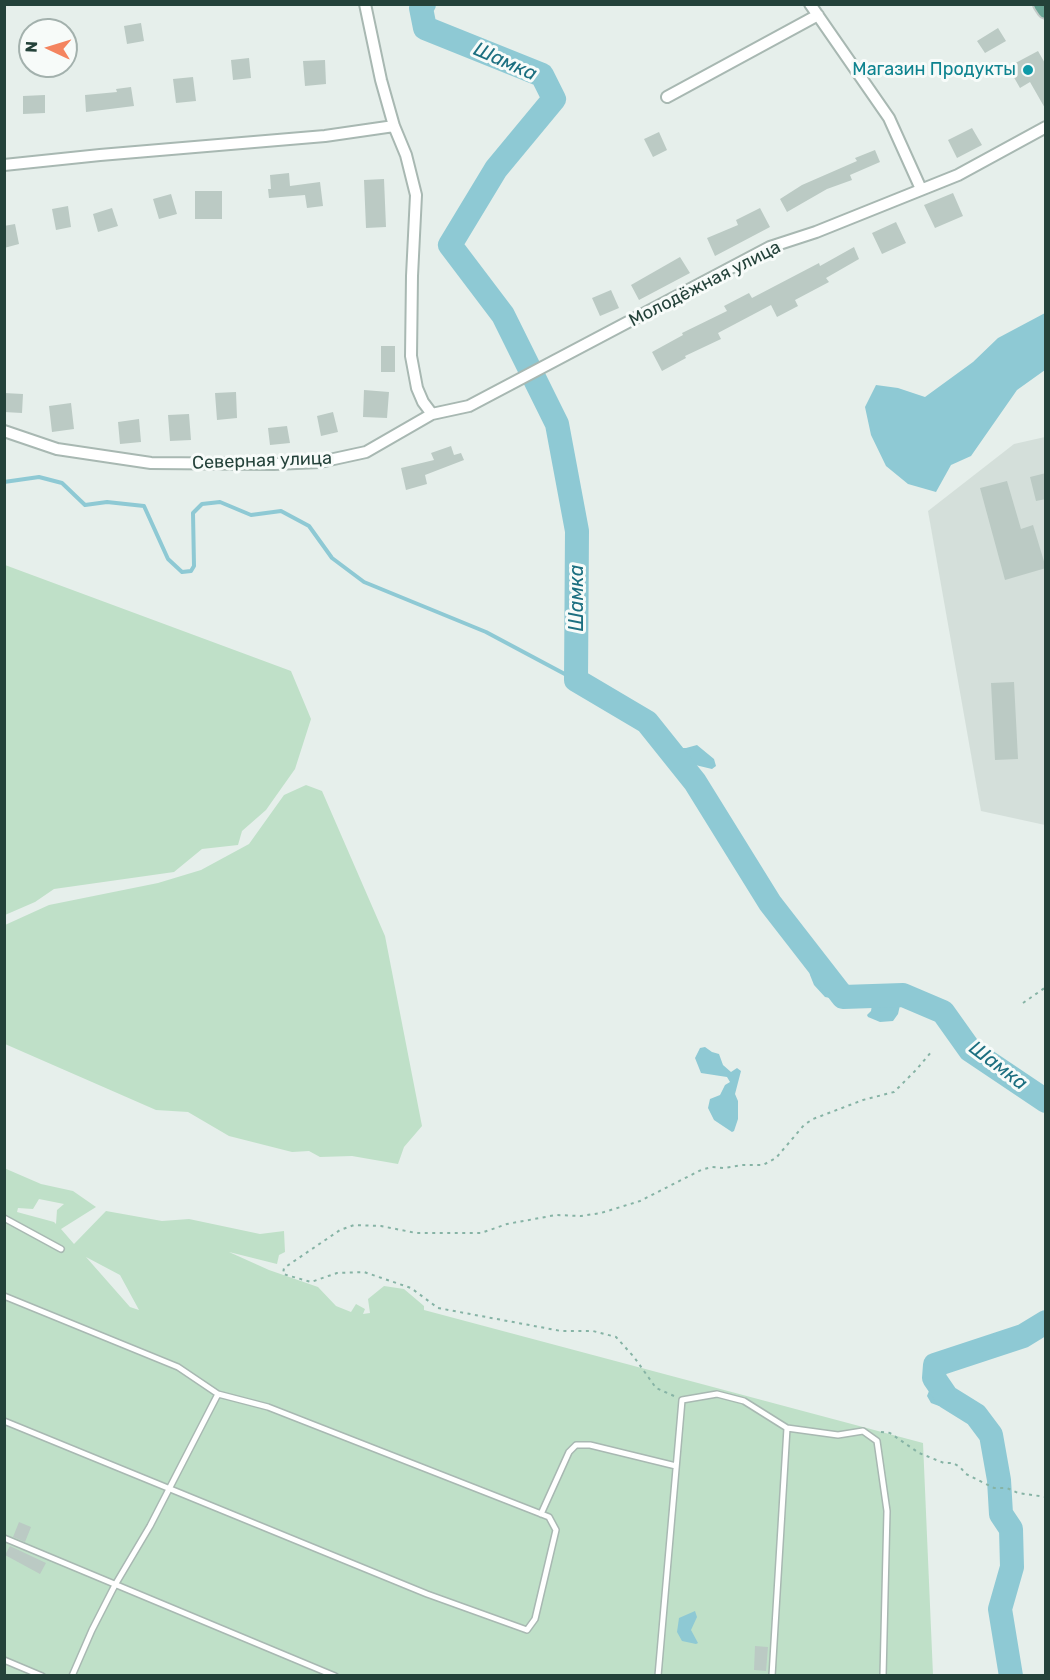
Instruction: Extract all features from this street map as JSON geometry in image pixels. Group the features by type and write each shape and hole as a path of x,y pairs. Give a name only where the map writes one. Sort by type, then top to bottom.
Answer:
{"main road":[{"path":"1042,4 1046,10"}],"street":[{"path":"365,4 381,80 394,126 406,155 416,195 411,356 417,388 432,414"},
{"path":"810,4 889,118 921,189"},
{"path":"667,97 818,15"},
{"path":"4,165 325,136 394,126"},
{"name":"Молодёжная улица","path":"432,414 469,406 770,247 816,232 958,175 1046,127"},
{"name":"Северная улица","path":"4,431 57,450 152,463 274,464 321,462 366,452 432,414"}],"lane":[{"path":"4,1218 61,1249"},
{"path":"4,1296 178,1367 218,1394 268,1407 549,1517 556,1530 535,1619 527,1630 427,1594 4,1421"},
{"path":"72,1676 115,1585 150,1526 218,1394"},
{"path":"658,1676 682,1400 717,1394 744,1401 787,1428 838,1435 863,1431 877,1442 887,1511 883,1676"},
{"path":"771,1676 787,1428"},
{"path":"541,1514 569,1452 576,1445 590,1445 676,1466"},
{"path":"4,1538 335,1676"},
{"path":"4,1660 42,1676"}],"path":[{"path":"1023,1003 1046,987"},
{"path":"682,1400 656,1388 634,1357 616,1337 593,1331 561,1331 438,1308 411,1287 364,1272 337,1273 311,1282 283,1274 284,1268 340,1230 354,1225 381,1226 416,1233 481,1233 507,1224 556,1215 581,1216 601,1213 640,1201 701,1170 712,1167 764,1165 776,1158 804,1125 813,1119 863,1100 894,1092 916,1071 932,1051"},
{"path":"863,1431 890,1433 919,1453 960,1467 966,1474 994,1488 1007,1488 1017,1493 1046,1497"}],"shaded area":[{"path":"1045,437 1045,825 981,811 928,511 1014,444"}],"green space":[{"path":"5,565 291,671 311,719 295,769 266,810 242,831 238,845 202,849 174,872 54,889 35,902 5,915"},
{"path":"306,785 322,791 385,936 422,1126 404,1147 398,1164 352,1156 320,1157 309,1151 292,1152 229,1136 188,1112 156,1110 5,1044 5,925 49,905 158,883 201,870 249,844 284,795"},
{"path":"4,1168 41,1184 73,1191 96,1207 61,1229 74,1244 106,1211 162,1221 189,1219 260,1234 284,1231 285,1252 279,1255 277,1264 229,1252 269,1270 318,1287 336,1306 351,1312 356,1304 365,1309 363,1314 370,1313 368,1299 384,1286 404,1289 424,1306 424,1310 923,1443 933,1675 5,1675","holes":["39,1199 64,1204 57,1210 56,1224 17,1212 18,1208 33,1209","86,1257 120,1275 139,1310 130,1307"]}],"water":[{"path":"1045,313 1045,370 1017,390 971,456 951,465 936,492 908,484 886,466 871,435 865,407 876,385 898,388 925,397 973,362 998,338"},
{"path":"697,745 714,759 716,766 712,769 691,764 681,755 671,758 665,754 665,751 672,748"},
{"path":"812,960 817,961 823,972 825,983 838,998 825,997 814,985 808,964"},
{"path":"901,1001 898,1014 893,1021 880,1022 867,1015 872,1005 885,1007"},
{"path":"705,1047 719,1054 723,1065 731,1072 737,1068 741,1071 735,1094 738,1101 738,1119 732,1132 714,1120 708,1108 710,1099 720,1095 725,1085 730,1082 727,1077 701,1073 695,1058 700,1048"},
{"path":"937,1387 947,1400 953,1401 963,1395 973,1401 978,1407 979,1415 963,1407 939,1406 931,1403 927,1396 929,1391"},
{"path":"695,1611 697,1617 691,1630 698,1643 696,1644 682,1641 677,1632 679,1618"}],"building":[{"path":"141,23 144,41 127,44 124,26"},
{"path":"998,28 1006,41 985,53 977,41"},
{"name":"Магазин Продукты","path":"1038,51 1046,65 1046,110 1030,82 1020,88 1008,67"},
{"path":"249,58 251,78 233,80 231,60"},
{"path":"325,60 326,84 305,86 303,61"},
{"path":"193,77 196,101 176,103 173,79"},
{"path":"131,87 134,106 86,112 85,95 117,92 116,89"},
{"path":"45,95 45,113 23,114 23,96"},
{"path":"972,128 982,145 957,158 948,140"},
{"path":"659,132 667,150 653,157 644,139"},
{"path":"875,150 880,162 850,175 852,180 827,189 787,212 780,199 802,185 857,161 855,158"},
{"path":"289,173 290,186 320,182 323,206 307,208 305,195 269,198 270,175"},
{"path":"384,179 386,227 366,228 364,180"},
{"path":"195,191 222,191 222,219 195,219"},
{"path":"953,193 963,216 935,228 924,205"},
{"path":"171,194 177,214 159,219 153,199"},
{"path":"68,206 71,227 56,230 52,209"},
{"path":"112,208 118,226 98,232 93,214"},
{"path":"760,208 770,227 715,256 707,238 738,225 736,220"},
{"path":"896,222 906,243 882,254 872,233"},
{"path":"15,224 19,244 4,248 4,226"},
{"path":"854,247 859,259 826,278 829,282 795,300 798,306 777,317 771,305 718,333 721,339 685,356 686,358 662,371 652,352 683,335 682,333 727,311 724,306 749,293 752,298"},
{"path":"680,257 690,273 639,300 631,285"},
{"path":"611,290 619,308 600,316 592,298"},
{"path":"381,346 395,346 395,372 381,372"},
{"path":"364,390 389,392 387,418 363,417"},
{"path":"236,392 237,418 217,420 215,393"},
{"path":"4,393 23,394 22,413 4,412"},
{"path":"71,403 74,429 52,432 49,406"},
{"path":"333,412 338,432 321,436 317,416"},
{"path":"189,414 191,440 170,441 168,415"},
{"path":"139,419 141,442 120,444 118,422"},
{"path":"287,426 290,443 270,445 268,428"},
{"path":"451,446 454,455 461,453 464,460 425,475 427,484 406,490 401,468 434,460 431,453"},
{"path":"1046,473 1046,499 1036,501 1030,477"},
{"path":"1007,481 1021,529 1033,525 1046,568 1005,580 980,488"},
{"path":"1014,682 1018,759 995,760 991,683"},
{"path":"19,1522 31,1527 25,1542 13,1537"},
{"path":"10,1546 46,1563 40,1574 5,1555"},
{"path":"755,1646 768,1647 766,1671 754,1670"}],"waterway":[{"name":"Шамка","path":"424,4 421,8 425,28 542,75 554,99 496,169 450,245 503,315 557,424 577,531 576,680 647,722 695,782 770,903 843,997 903,995 943,1012 970,1050 1046,1101"},
{"path":"4,482 39,477 62,483 85,505 107,502 144,506 168,559 182,572 191,571 194,566 193,513 202,504 220,502 251,515 281,511 309,526 332,558 364,582 486,632 576,680"},
{"name":"Шамка","path":"1011,1676 1000,1609 1012,1567 1011,1529 1001,1514 999,1480 991,1435 976,1415 947,1397 934,1378 935,1365 1023,1336 1046,1322"}],"place":[{"name":"Магазин Продукты","path":"1028,70"}]}
